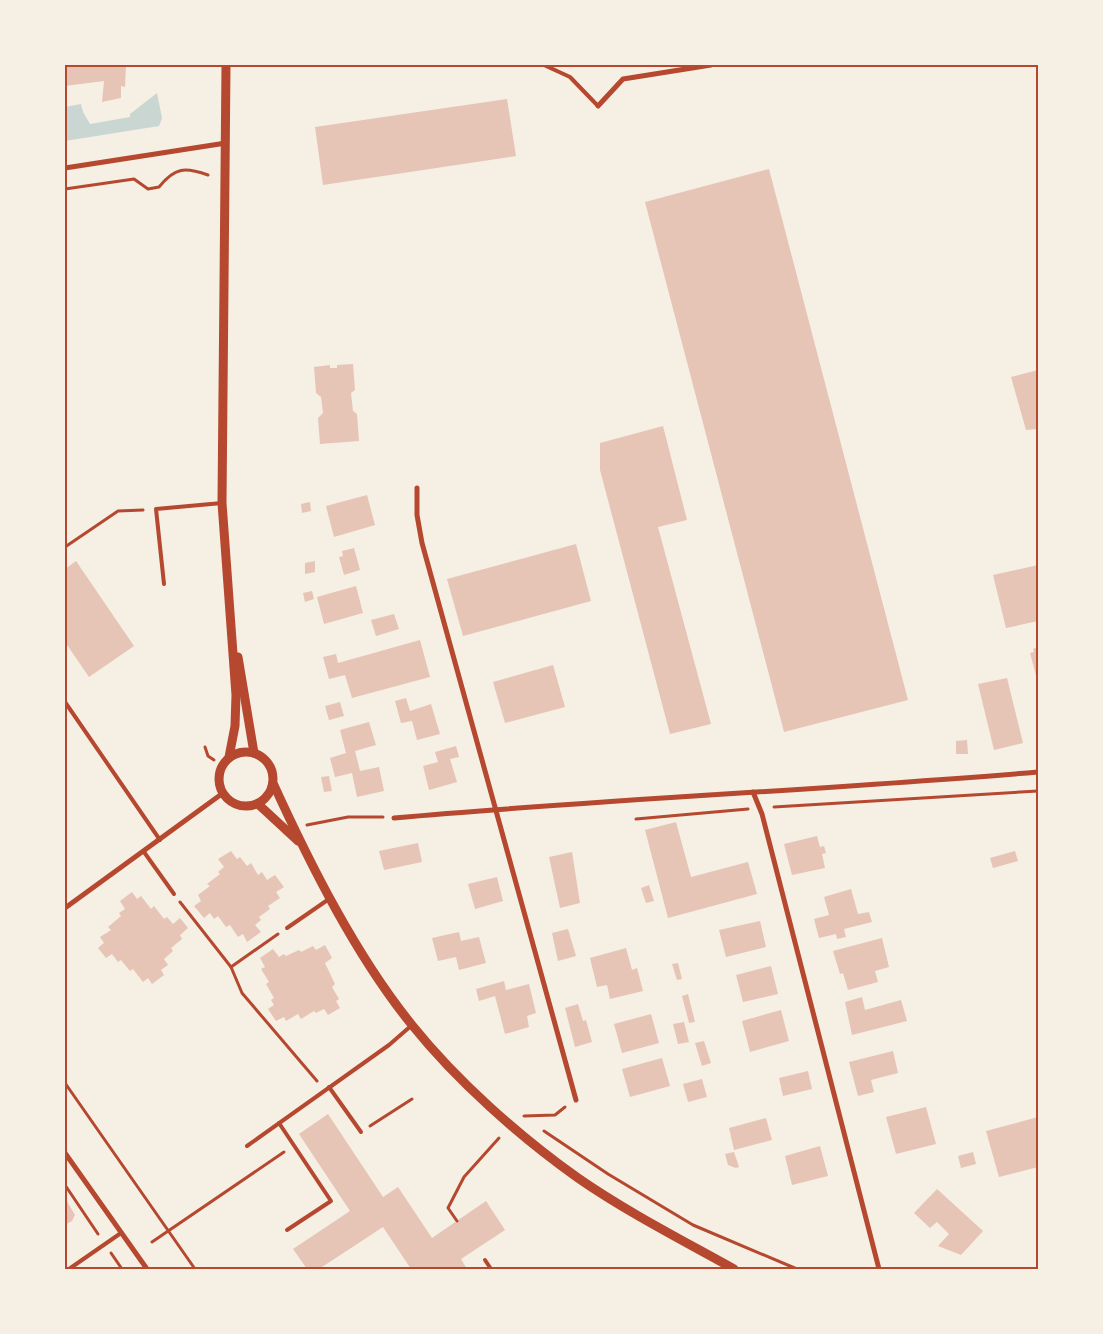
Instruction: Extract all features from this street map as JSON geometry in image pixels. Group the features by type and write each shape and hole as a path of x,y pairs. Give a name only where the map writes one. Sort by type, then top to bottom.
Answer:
{"street":[{"path":"226,65 222,503 236,695 235,726 230,757 220,772 220,786 223,793 234,804 242,806 258,804 270,792 273,783"},
{"path":"598,106 623,79 711,65"},
{"path":"65,168 226,143"},
{"path":"417,488 417,515 422,543 497,808 576,1100"},
{"path":"229,604 254,753"},
{"path":"230,757 244,751 254,753 266,760 271,767 273,783 298,841 363,955 412,1025 490,1109 578,1178 734,1269"},
{"path":"394,818 497,808 922,782 1038,772"},
{"path":"752,792 760,808 879,1269"},
{"path":"65,908 223,793"},
{"path":"258,804 298,841"},
{"path":"65,1153 147,1269"}],"lane":[{"path":"544,65 570,77 598,106"},
{"path":"164,584 156,509 222,503"},
{"path":"65,702 160,840"},
{"path":"144,852 174,894"},
{"path":"287,928 331,898"},
{"path":"247,1146 389,1045 412,1025"},
{"path":"329,1087 361,1132"},
{"path":"279,1123 331,1201 287,1230"},
{"path":"69,1269 121,1233"},
{"path":"485,1260 491,1269"}],"path":[{"path":"65,189 134,179 148,189 159,187 170,174 191,169 208,175"},
{"path":"65,547 118,511 156,509"},
{"path":"636,819 760,808 1038,791"},
{"path":"304,826 348,817 394,818"},
{"path":"301,820 309,834"},
{"path":"184,907 231,967 242,993 312,1075"},
{"path":"231,967 267,942"},
{"path":"65,1083 196,1269"},
{"path":"361,1132 412,1099"},
{"path":"530,1121 522,1116 555,1115 576,1100"},
{"path":"538,1127 608,1174 692,1225 797,1269"},
{"path":"457,1221 448,1208 464,1177 499,1138"},
{"path":"152,1242 294,1145"},
{"path":"65,1184 122,1269"}],"shaded area":[{"path":"157,93 162,118 159,126 65,141 65,107 81,104 90,124 130,117 130,114"}],"building":[{"path":"65,65 126,65 125,87 121,86 121,98 102,102 104,81 65,86"},
{"path":"507,99 516,156 323,185 315,127"},
{"path":"769,169 908,700 784,732 645,202"},
{"path":"353,364 355,390 351,393 353,411 357,414 359,441 320,444 318,418 323,413 321,397 316,393 314,367 330,365 330,368 337,368 337,365"},
{"path":"1038,370 1038,429 1026,430 1011,377"},
{"path":"663,426 687,520 658,527 711,724 670,734 600,470 600,443"},
{"path":"367,495 375,525 334,537 326,506"},
{"path":"310,502 311,511 302,513 301,504"},
{"path":"576,544 591,601 463,636 447,579"},
{"path":"354,548 360,570 344,575 339,557 343,556 342,551"},
{"path":"76,561 134,646 89,677 65,642 65,569"},
{"path":"315,561 315,572 305,574 305,563"},
{"path":"1038,565 1038,621 1006,628 993,575"},
{"path":"356,586 363,613 324,624 317,597"},
{"path":"312,591 314,599 305,602 303,593"},
{"path":"394,614 399,629 376,636 371,620"},
{"path":"420,640 430,677 352,698 345,675 329,679 323,657 336,654 338,663"},
{"path":"1038,647 1037,679 1030,653 1034,652 1033,649"},
{"path":"553,665 565,707 505,723 493,682"},
{"path":"1007,678 1023,743 994,750 978,684"},
{"path":"406,698 410,711 431,704 440,734 417,740 412,721 401,723 395,701"},
{"path":"340,702 344,716 329,720 325,706"},
{"path":"369,722 376,745 355,751 360,771 379,767 384,791 357,797 352,773 335,777 330,758 346,753 340,730"},
{"path":"967,740 968,754 956,754 956,741"},
{"path":"456,746 459,757 450,759 457,782 429,790 423,766 438,762 435,752"},
{"path":"329,776 332,791 324,792 321,777"},
{"path":"676,822 691,877 748,862 757,894 668,918 645,830"},
{"path":"817,836 820,847 824,846 826,853 822,854 825,868 792,875 784,844"},
{"path":"418,843 422,862 384,870 379,851"},
{"path":"231,851 237,859 240,857 247,866 251,863 258,875 262,872 267,880 275,875 284,887 276,892 280,898 268,906 270,909 259,917 261,920 255,925 261,932 247,942 243,934 238,937 230,925 226,927 218,916 214,919 210,913 204,918 194,906 201,901 198,895 210,886 207,884 220,874 218,872 224,867 218,859"},
{"path":"1015,851 1018,861 993,868 990,858"},
{"path":"572,852 580,903 560,908 549,857"},
{"path":"497,877 503,901 475,909 468,884"},
{"path":"649,885 654,901 646,903 641,888"},
{"path":"851,889 858,914 869,912 872,922 844,929 846,937 837,939 836,934 819,938 814,919 829,915 824,897"},
{"path":"132,892 137,899 141,896 151,909 154,906 164,919 167,917 173,924 180,918 188,928 180,935 182,939 171,948 173,951 164,959 168,965 161,970 164,975 152,984 148,978 143,982 133,969 130,971 121,960 118,962 112,954 106,958 98,948 104,943 100,937 111,930 108,927 121,916 119,913 125,909 120,901"},
{"path":"760,921 766,947 726,957 719,930"},
{"path":"568,929 576,956 558,961 552,933"},
{"path":"459,932 461,941 479,937 486,963 459,970 456,957 438,961 432,938"},
{"path":"882,938 889,967 875,971 878,982 848,990 843,973 840,974 833,951"},
{"path":"325,945 332,958 325,963 335,984 332,987 339,999 336,1001 340,1008 328,1015 324,1009 316,1013 314,1011 301,1019 298,1014 286,1021 284,1017 276,1021 268,1009 274,1005 271,1000 274,998 266,984 269,982 261,969 265,967 260,958 273,949 279,957 299,950 301,952 313,946 316,950"},
{"path":"626,948 632,970 637,968 643,991 610,999 607,985 597,987 590,958"},
{"path":"678,963 682,979 677,980 672,964"},
{"path":"771,966 778,994 743,1002 736,975"},
{"path":"504,981 506,990 529,984 536,1013 527,1016 529,1027 505,1034 495,996 479,1001 476,989"},
{"path":"688,994 695,1022 689,1023 682,996"},
{"path":"862,997 865,1010 901,1000 907,1021 852,1035 845,1002"},
{"path":"578,1004 583,1021 586,1020 592,1042 575,1047 565,1008"},
{"path":"781,1010 789,1041 750,1052 742,1021"},
{"path":"651,1014 659,1043 622,1053 614,1024"},
{"path":"684,1022 689,1042 678,1044 673,1024"},
{"path":"704,1041 711,1063 702,1066 695,1043"},
{"path":"893,1051 898,1073 871,1080 874,1092 858,1096 849,1062"},
{"path":"662,1058 670,1086 630,1097 622,1069"},
{"path":"808,1071 812,1089 783,1096 779,1078"},
{"path":"702,1079 707,1097 688,1102 683,1084"},
{"path":"926,1107 936,1144 896,1154 886,1117"},
{"path":"328,1114 383,1197 398,1187 432,1238 486,1201 505,1230 461,1259 467,1269 411,1269 383,1227 319,1269 307,1269 293,1249 350,1211 299,1134"},
{"path":"1038,1117 1038,1167 999,1177 986,1131"},
{"path":"766,1118 772,1140 734,1150 729,1128"},
{"path":"820,1146 828,1176 792,1185 785,1156"},
{"path":"734,1152 739,1167 736,1168 728,1165 725,1154"},
{"path":"973,1152 976,1164 961,1168 958,1156"},
{"path":"937,1189 983,1231 961,1255 938,1246 949,1234 937,1222 930,1228 914,1213"},
{"path":"65,1198 75,1215 72,1221 65,1225"}]}
